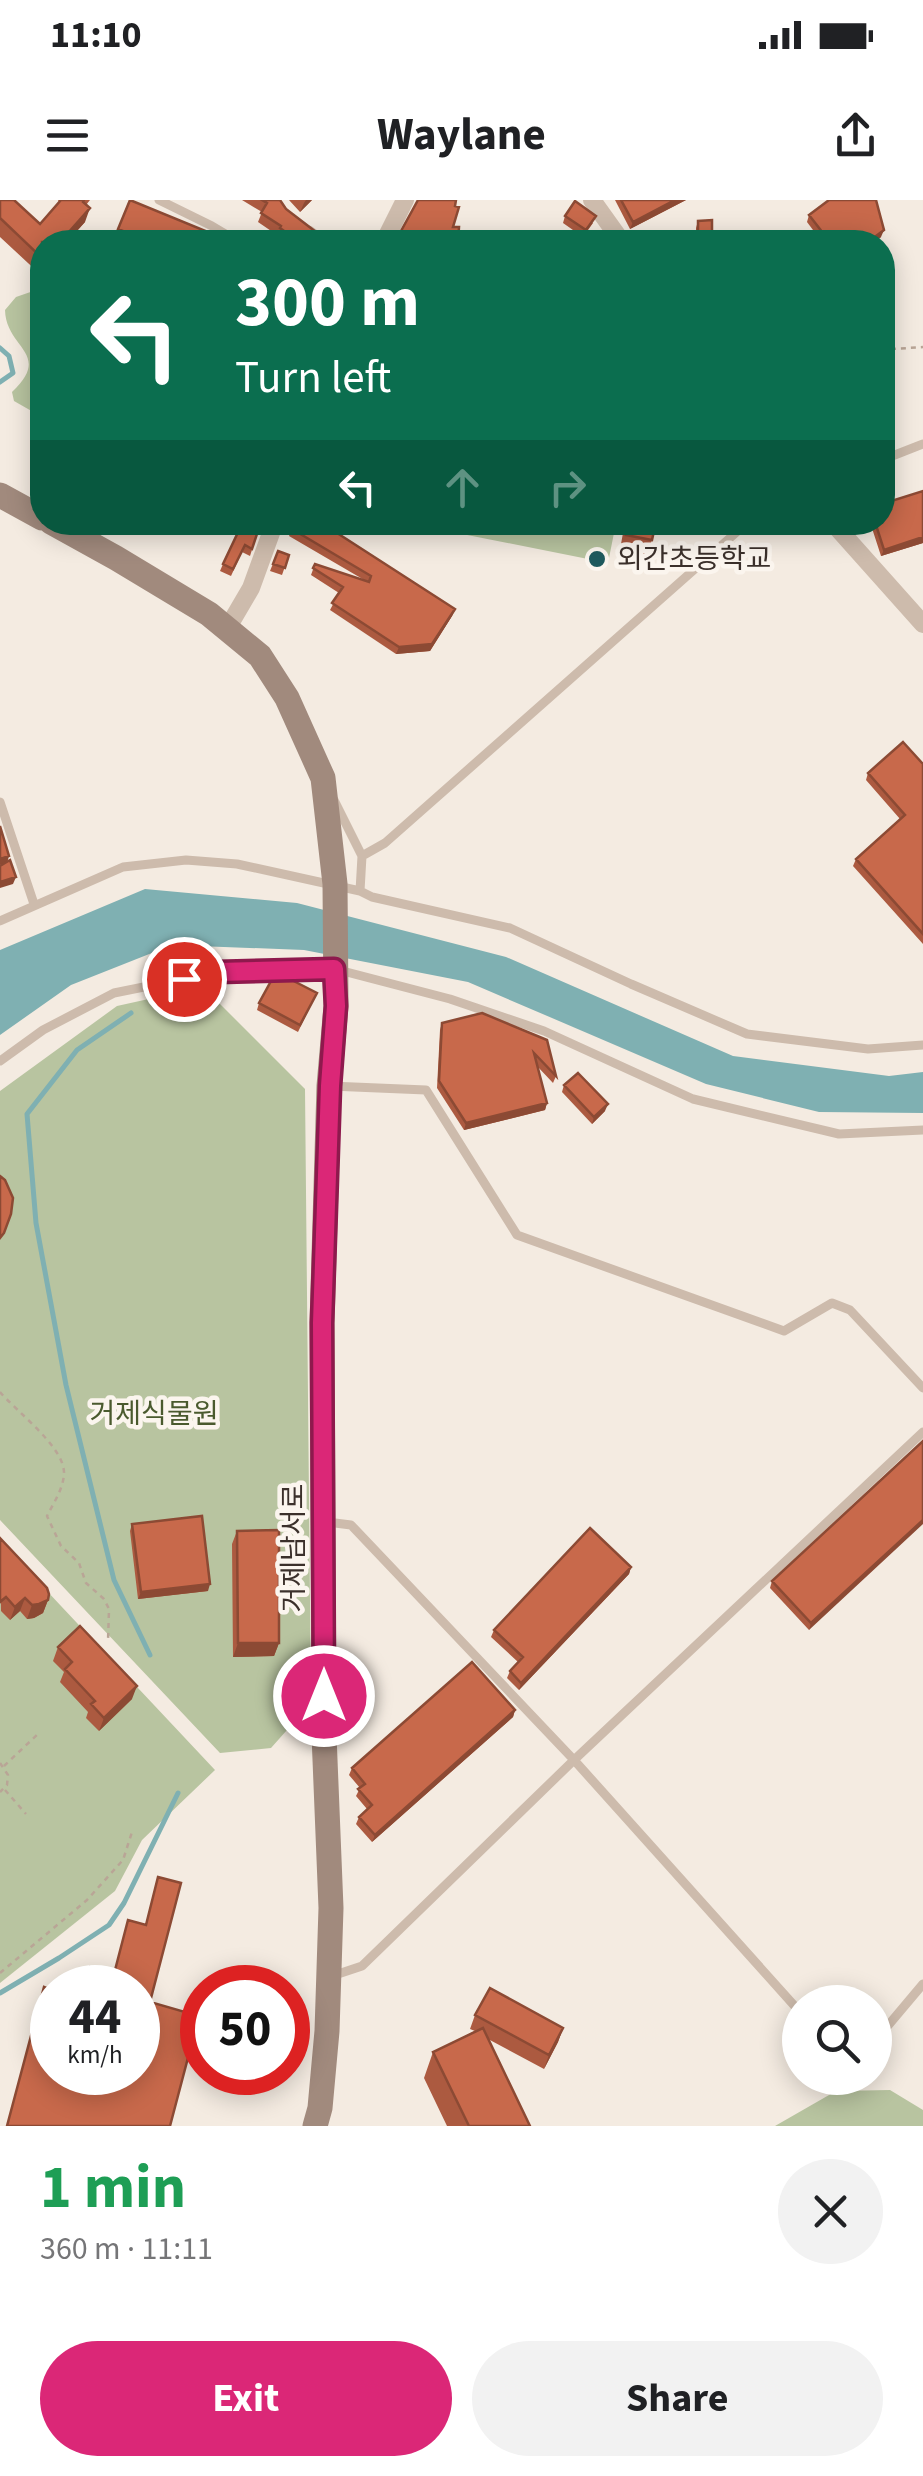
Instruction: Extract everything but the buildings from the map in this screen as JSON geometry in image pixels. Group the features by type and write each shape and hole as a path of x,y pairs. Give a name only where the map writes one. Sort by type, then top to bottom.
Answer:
{"main road":[{"path":"0,494 30,511"},
{"path":"73,535 192,604 260,656 287,698 323,778 348,888"},
{"name":"거제남서로","path":"315,2126 324,2069 331,1908 324,1755 322,1323 336,1006 334,969 348,888"}],"street":[{"path":"390,230 404,200"},
{"path":"592,200 613,230"},
{"path":"227,628 251,588 270,535"},
{"path":"844,535 923,624"}],"lane":[{"path":"161,201 218,230"},
{"path":"304,226 310,230"},
{"path":"895,455 923,444"},
{"path":"348,888 362,856 385,843 733,535"},
{"path":"323,778 362,856"},
{"path":"0,802 34,904"},
{"path":"0,921 124,867 186,860 237,864 510,928 747,1034 868,1049 923,1045"},
{"path":"0,1061 43,1030 114,993 218,972 334,969 450,999 544,1032 693,1099 839,1134 923,1130"},
{"path":"330,1086 426,1090 517,1234 784,1331 832,1303 850,1310 923,1388"},
{"path":"329,1976 362,1966 574,1760 923,1432"},
{"path":"324,1521 351,1525 574,1760 782,1992"},
{"path":"892,2021 923,1984"}],"path":[{"path":"895,349 923,347"},
{"path":"0,1392 59,1453 64,1471 60,1493 46,1516 61,1546 80,1563 86,1583 104,1599 109,1610 108,1641"},
{"path":"0,1408 8,1400"},
{"path":"26,1814 2,1790 8,1775 2,1764 40,1732"},
{"path":"0,1972 87,1900 124,1860 133,1829"}],"green space":[{"path":"30,292 30,410 14,401 12,392 28,368 28,359 7,323 5,310 16,297"},
{"path":"467,535 614,535 608,563"},
{"name":"거제식물원","path":"203,987 305,1089 311,1703 271,1748 220,1753 0,1520 0,1091 117,1006"},
{"path":"0,1541 215,1770 142,1840 115,1891 0,1983"},
{"path":"892,2091 923,2110 923,2126 775,2126 829,2095 892,2095"}],"water":[{"path":"145,889 297,903 506,957 733,1056 889,1076 923,1072 923,1113 819,1112 706,1084 468,982 304,950 172,945 71,985 0,1035 0,950"}],"waterway":[{"path":"0,348 9,356 13,373 0,382"},
{"path":"131,1013 77,1050 27,1114 36,1223 66,1385 114,1580 150,1655"},
{"path":"0,1993 109,1925 124,1903 178,1793"}],"place":[{"name":"외간초등학교","path":"597,559"}],"route":[{"path":"184,979 218,972 334,969 336,1006 322,1323 324,1696"}]}
